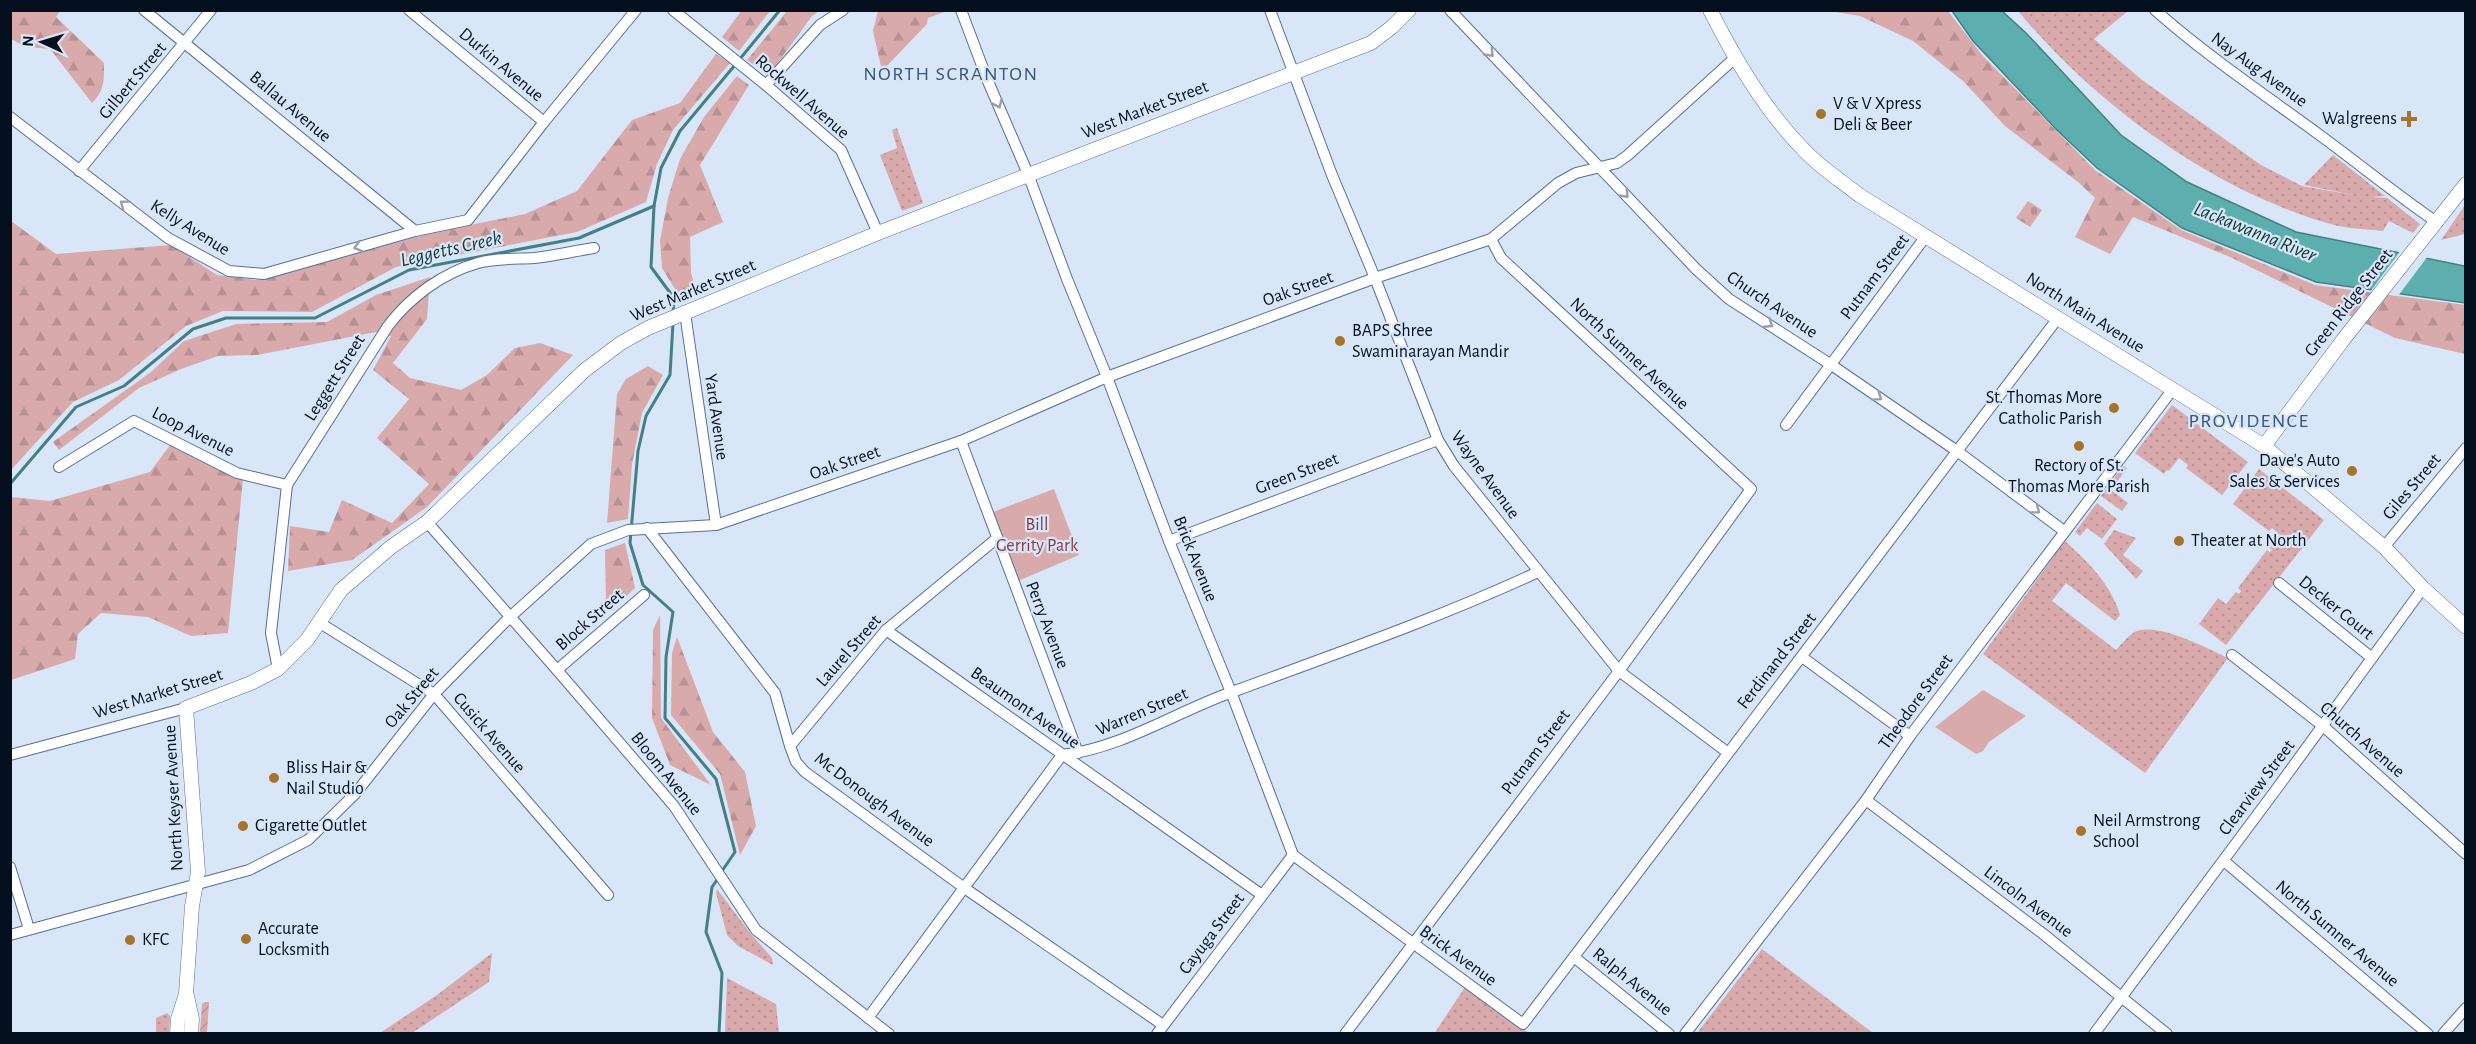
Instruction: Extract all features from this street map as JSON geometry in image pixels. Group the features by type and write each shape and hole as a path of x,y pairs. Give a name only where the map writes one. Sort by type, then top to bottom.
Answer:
{"main road":[{"name":"West Market Street","path":"186,708 251,683 278,669 307,640 341,590 391,547 427,522 585,370 621,343 648,328 878,233 1371,43 1409,10"},
{"name":"North Main Avenue","path":"1710,10 1736,57 1776,118 1803,150 1859,195 2264,446 2384,547 2422,588 2466,627"},
{"name":"Green Ridge Street","path":"2264,446 2343,340 2466,184"},
{"name":"North Keyser Avenue","path":"177,1034 178,1018 186,994 192,906 198,872 186,708"},
{"name":"North Keyser Avenue","path":"186,994 192,1019 191,1034"}],"street":[{"name":"Ballau Avenue","path":"144,10 415,231"},
{"name":"Gilbert Street","path":"79,171 211,10"},
{"name":"Durkin Avenue","path":"409,10 544,122"},
{"path":"415,231 468,220 544,122 636,10"},
{"name":"Rockwell Avenue","path":"673,10 766,85 841,150 878,233"},
{"path":"766,85 820,25 843,10"},
{"name":"Brick Avenue","path":"961,10 987,79 1028,174 1293,855 1523,1024"},
{"name":"Wayne Avenue","path":"1270,10 1332,175 1438,440 1454,466 1620,671 1727,752"},
{"name":"Church Avenue","path":"1450,10 1696,269 1729,299 1830,364 1957,451 2064,531"},
{"name":"Nay Aug Avenue","path":"2155,10 2185,36 2435,221"},
{"name":"Oak Street","path":"10,935 249,870 308,840 355,794 434,694 510,617 591,544 628,530 716,525 961,441 1107,377 1375,278 1491,239 1558,183 1576,173 1617,163 1628,155 1736,57"},
{"name":"Kelly Avenue","path":"10,117 168,238 229,271 264,274 415,231"},
{"name":"Putnam Street","path":"1786,425 1926,236"},
{"name":"North Sumner Avenue","path":"1491,239 1501,258 1751,489"},
{"name":"Leggett Street","path":"278,669 271,633 287,485 403,306 444,278 478,262 537,257 594,248"},
{"name":"Yard Avenue","path":"685,313 716,525"},
{"name":"Ferdinand Street","path":"1523,1024 2058,318"},
{"name":"Theodore Street","path":"1685,1034 1866,800 1910,736 2173,389"},
{"name":"Loop Avenue","path":"59,467 134,421 237,472 287,485"},
{"name":"Green Street","path":"1169,541 1438,440"},
{"name":"Perry Avenue","path":"961,441 1078,753"},
{"name":"Giles Street","path":"2384,547 2466,448"},
{"name":"Putnam Street","path":"1344,1034 1620,671 1751,489"},
{"name":"Bloom Avenue","path":"427,522 674,806 756,930 889,1034"},
{"name":"Mc Donough Avenue","path":"647,528 776,693 790,746 796,762 805,772 1160,1029"},
{"name":"Laurel Street","path":"790,746 886,630 996,539"},
{"name":"Warren Street","path":"1062,755 1090,752 1231,692 1485,597 1538,572"},
{"name":"Decker Court","path":"2279,583 2372,658"},
{"name":"Clearview Street","path":"2094,1034 2224,861 2422,588"},
{"name":"Block Street","path":"557,670 644,595"},
{"name":"Cusick Avenue","path":"320,623 434,694 608,895"},
{"name":"Beaumont Avenue","path":"886,630 1262,895"},
{"name":"Church Avenue","path":"2232,655 2323,726 2466,854"},
{"path":"1802,657 1910,736"},
{"name":"West Market Street","path":"10,755 186,708"},
{"path":"868,1018 1062,755"},
{"name":"Lincoln Avenue","path":"1866,800 2122,995 2167,1034"},
{"name":"Cayuga Street","path":"1160,1029 1293,855"},
{"name":"North Sumner Avenue","path":"2224,861 2428,1034"},
{"path":"10,867 29,929"},
{"name":"Ralph Avenue","path":"1574,957 1669,1034"},
{"path":"2443,1034 2466,1008"}],"green space":[{"path":"742,10 770,11 739,51 722,37"},
{"path":"878,10 947,11 928,18 927,24 882,71 873,31"},
{"path":"10,11 60,11 56,17 104,63 102,89 92,103 50,49 26,47 11,39"},
{"path":"787,11 819,11 812,16 769,75 747,60"},
{"path":"1829,11 1948,11 1983,56 2095,170 2181,230 2315,285 2465,305 2465,354 2395,338 2230,257 2133,217 2110,254 2075,237 2095,198 2078,182 2005,126 1963,81 1913,41 1860,16"},
{"path":"2018,11 2128,11 2094,39 2142,80 2261,165 2302,186 2359,196 2304,185 2333,155 2385,196 2371,197 2387,198 2420,224 2413,233 2389,221 2383,231 2334,225 2289,210 2245,191 2202,168 2160,141 2121,111 2049,46"},
{"path":"716,54 730,63 673,130 657,164 646,202 577,232 396,267 312,312 223,311 186,326 119,380 73,402 11,470 11,221 56,254 171,245 217,275 256,280 435,232 525,214 577,191 632,120 680,103"},
{"path":"737,76 749,85 700,165 723,222 690,237 691,273 696,290 680,297 662,268 660,241 668,198 680,159 704,117"},
{"path":"897,128 923,203 902,211 880,155 897,148 892,130"},
{"path":"2028,201 2042,210 2030,227 2016,218"},
{"path":"2465,205 2465,234 2441,240"},
{"path":"430,277 427,319 393,363 410,378 461,390 487,375 515,348 540,343 573,355 427,507 352,560 288,571 290,526 329,532 342,500 392,523 429,484 377,438 409,399 373,370 391,336 376,332 257,355 218,356 181,369 139,388 59,450 53,442 151,372 184,341 236,324 327,322 376,295"},
{"path":"648,366 663,375 642,413 632,464 628,519 607,523 617,394 626,379"},
{"path":"2172,405 2248,462 2222,495 2186,468 2188,465 2179,458 2164,474 2135,453"},
{"path":"171,444 243,479 228,633 191,636 148,617 101,613 78,634 75,659 11,680 11,497 50,501 150,472"},
{"path":"2123,466 2127,468 2111,490 2128,503 2122,511 2101,496"},
{"path":"2259,469 2324,520 2226,645 2199,624 2218,598 2226,604 2236,592 2239,594 2241,591 2238,588 2267,550 2270,552 2272,550 2270,548 2280,535 2272,528 2269,531 2233,504"},
{"name":"Bill Gerrity Park","path":"1054,489 1079,555 1018,581 993,512"},
{"path":"2097,503 2117,519 2102,539 2087,528 2080,536 2075,532"},
{"path":"2114,530 2136,538 2123,555 2143,571 2136,579 2104,544"},
{"path":"2065,541 2090,565 2105,584 2120,615 2115,621 2066,583 2052,601 2116,650 2133,633 2154,630 2194,642 2228,658 2145,773 1983,654"},
{"path":"625,543 635,588 618,604 610,608 606,604 605,550"},
{"path":"660,615 661,718 711,785 670,765 652,718 653,630"},
{"path":"677,637 713,732 745,772 756,826 740,855 720,774 671,715 672,653"},
{"path":"1983,690 2026,716 1989,742 1983,751 1976,754 1935,727"},
{"path":"717,889 772,958 773,965 738,946 727,935 716,893"},
{"path":"1762,949 1873,1033 1697,1033"},
{"path":"492,953 489,982 412,1033 380,1033 437,995"},
{"path":"727,978 776,1004 779,1033 725,1033"},
{"path":"1465,987 1529,1033 1434,1034"},
{"path":"209,1002 207,1033 200,1033 202,1004"},
{"path":"167,1013 170,1016 169,1033 156,1033 156,1018"}],"water":[{"name":"Lackawanna River","path":"1952,11 2002,11 2026,33 2121,135 2187,182 2296,232 2465,266 2465,303 2316,282 2182,228 2097,168 2057,130 1973,41"}],"pier":[{"path":"2401,250 2428,256 2398,296 2370,292"}],"waterway":[{"name":"Leggetts Creek","path":"739,60 780,10"},
{"name":"Leggetts Creek","path":"673,313 674,298 651,267 654,206 661,168 680,131 735,65"},
{"name":"Leggetts Creek","path":"10,484 76,407 124,386 193,329 226,318 315,318 409,270 579,238 654,206"},
{"path":"673,323 670,375 646,416 638,451 630,543 643,585 673,612 666,657 665,718 716,779 735,852 722,871"},
{"path":"719,877 712,887 706,932 722,973 719,1034"}],"place":[{"name":"V & V Xpress Deli & Beer","path":"1821,114"},
{"name":"Walgreens","path":"2409,119"},
{"name":"BAPS Shree Swaminarayan Mandir","path":"1340,341"},
{"name":"St. Thomas More Catholic Parish","path":"2114,408"},
{"name":"Rectory of St. Thomas More Parish","path":"2079,446"},
{"name":"Dave's Auto Sales & Services","path":"2352,471"},
{"name":"Theater at North","path":"2179,541"},
{"name":"Bliss Hair & Nail Studio","path":"274,778"},
{"name":"Cigarette Outlet","path":"243,826"},
{"name":"Neil Armstrong School","path":"2081,831"},
{"name":"Accurate Locksmith","path":"246,939"},
{"name":"KFC","path":"130,940"}],"district":[{"name":"NORTH SCRANTON","path":"951,74"},
{"name":"PROVIDENCE","path":"2249,421"}]}
